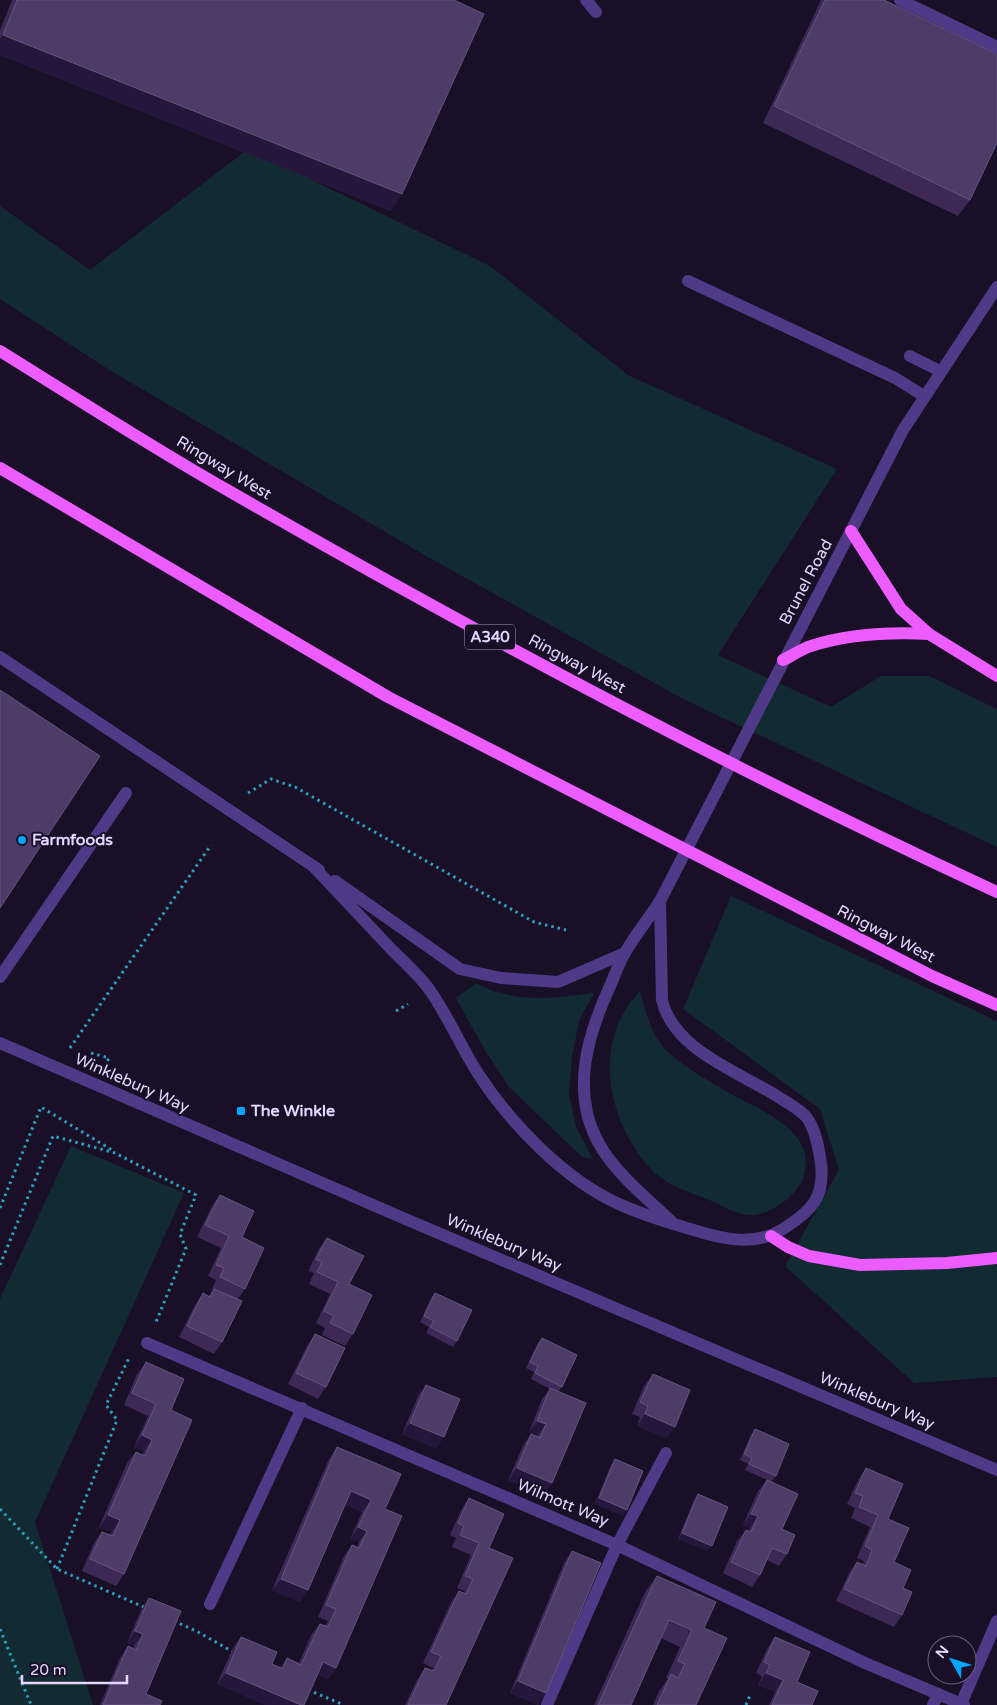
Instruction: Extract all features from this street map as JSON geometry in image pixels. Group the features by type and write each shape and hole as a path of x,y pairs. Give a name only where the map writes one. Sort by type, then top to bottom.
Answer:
{"main road":[{"name":"Ringway West","path":"0,351 227,490 498,641 846,822 997,892"},
{"name":"Ringway West","path":"0,468 388,697 932,976 997,1005"},
{"path":"852,531 901,609 929,634 997,676"},
{"path":"783,660 810,646 851,638 888,632 929,634"},
{"path":"771,1236 788,1247 809,1256 860,1265 955,1262 997,1258"}],"street":[{"path":"586,0 596,12"},
{"path":"900,0 997,46"},
{"path":"688,281 895,378 924,396"},
{"name":"Brunel Road","path":"674,1224 623,1175 605,1152 588,1120 583,1080 588,1043 598,1013 625,953 672,880 902,430 997,287"},
{"path":"910,356 940,371"},
{"path":"0,657 313,866 460,969 501,978 558,982 625,953"},
{"path":"0,977 126,793"},
{"path":"313,866 430,991 478,1075 504,1111 542,1149 578,1180 618,1204 674,1224 737,1241 771,1236 801,1218 814,1204 823,1184 816,1139 807,1118 765,1088 716,1062 682,1037 665,1013 662,1000 660,901"},
{"name":"Winklebury Way","path":"0,1043 403,1218 997,1470"},
{"name":"Wilmott Way","path":"147,1343 617,1545 856,1658 936,1700 962,1704 997,1621"},
{"path":"210,1604 302,1408"},
{"path":"547,1705 617,1545 666,1453"}],"path":[{"path":"244,795 271,779 295,788 534,922 566,930"},
{"path":"70,1048 211,845"},
{"path":"0,1208 41,1107 115,1153 196,1195 180,1234 186,1249 147,1343"},
{"path":"0,1265 53,1136 115,1153"},
{"path":"57,1569 118,1420 106,1405 130,1355"},
{"path":"0,1509 57,1569 154,1612"},
{"path":"172,1620 198,1632 238,1656"},
{"path":"0,1629 31,1705"},
{"path":"305,1688 344,1705"},
{"path":"746,1705 751,1693"}],"shaded area":[{"path":"248,149 490,266 628,375 837,469 718,655 831,707 881,676 929,676 997,709 997,847 683,699 428,557 111,371 0,299 0,206 90,270"},
{"path":"731,896 997,1021 997,1377 914,1383 785,1266 839,1170 820,1109 683,1009"},
{"path":"476,983 490,990 519,997 549,998 594,993 579,1021 572,1057 569,1094 576,1127 593,1159 582,1157 509,1087 486,1052 456,998"},
{"path":"640,991 653,1031 668,1052 701,1076 776,1119 789,1129 799,1141 805,1154 803,1178 791,1195 778,1206 764,1213 748,1215 686,1191 654,1173 632,1144 622,1125 615,1105 610,1065 612,1045 617,1026 627,1008"},
{"path":"71,1146 184,1193 35,1522 93,1705 0,1705 0,1299"}],"building":[{"path":"17,0 454,0 484,14 402,194 3,35"},
{"path":"825,0 884,0 997,54 997,143 970,200 774,106"},
{"name":"Farmfoods","path":"0,690 100,756 0,908"},
{"path":"220,1195 254,1211 242,1237 264,1248 245,1289 220,1277 224,1268 216,1265 229,1236 205,1225"},
{"path":"327,1238 364,1256 349,1284 372,1295 353,1334 330,1323 334,1316 324,1311 338,1282 317,1272 322,1262 316,1259"},
{"path":"214,1289 242,1301 222,1342 187,1326 203,1293 210,1297"},
{"path":"435,1293 472,1310 457,1341 430,1327 434,1321 424,1316"},
{"path":"315,1334 345,1348 326,1387 296,1373"},
{"path":"542,1338 577,1355 562,1387 535,1373 538,1366 530,1362"},
{"path":"146,1362 184,1379 171,1410 192,1420 124,1574 90,1559 102,1532 113,1536 120,1520 108,1515 136,1452 145,1456 152,1440 142,1435 156,1404 132,1393"},
{"path":"653,1374 690,1390 675,1427 645,1414 648,1406 640,1402"},
{"path":"426,1385 460,1399 444,1437 410,1423"},
{"path":"550,1388 586,1403 552,1483 517,1468 531,1434 540,1438 546,1424 537,1421"},
{"path":"755,1429 789,1444 776,1476 749,1464 752,1458 744,1454"},
{"path":"337,1447 401,1474 385,1509 402,1516 336,1668 323,1662 304,1705 301,1705 226,1673 241,1637 277,1652 272,1664 283,1669 287,1658 301,1665 320,1624 328,1627 336,1609 326,1605 352,1545 359,1548 367,1531 358,1527 371,1500 351,1491 308,1590 281,1579"},
{"path":"615,1459 643,1471 627,1510 599,1498"},
{"path":"866,1468 903,1484 888,1519 909,1528 894,1562 911,1570 903,1588 912,1592 902,1615 844,1589 857,1562 866,1566 872,1550 865,1546 878,1515 859,1507 863,1496 855,1493"},
{"path":"767,1480 798,1494 782,1529 795,1535 787,1554 772,1548 760,1575 731,1562 746,1530 751,1532 758,1516 751,1514"},
{"path":"698,1494 728,1507 712,1546 682,1533"},
{"path":"469,1498 504,1514 489,1548 513,1558 446,1705 408,1705 425,1668 434,1671 441,1656 431,1652 459,1591 466,1594 473,1579 465,1576 479,1543 460,1535 464,1526 458,1523"},
{"path":"572,1551 601,1563 546,1693 518,1681"},
{"path":"657,1576 716,1602 704,1628 727,1638 696,1705 657,1705 671,1674 678,1678 685,1664 678,1661 692,1630 669,1620 631,1705 598,1705"},
{"path":"149,1598 181,1611 146,1694 162,1701 160,1705 103,1705 128,1646 136,1650 143,1634 135,1631"},
{"path":"775,1637 810,1652 797,1682 818,1691 812,1705 772,1705 783,1680 766,1673 770,1665 764,1662"}],"place":[{"name":"Farmfoods","path":"22,840"},
{"name":"The Winkle","path":"241,1111"}]}
